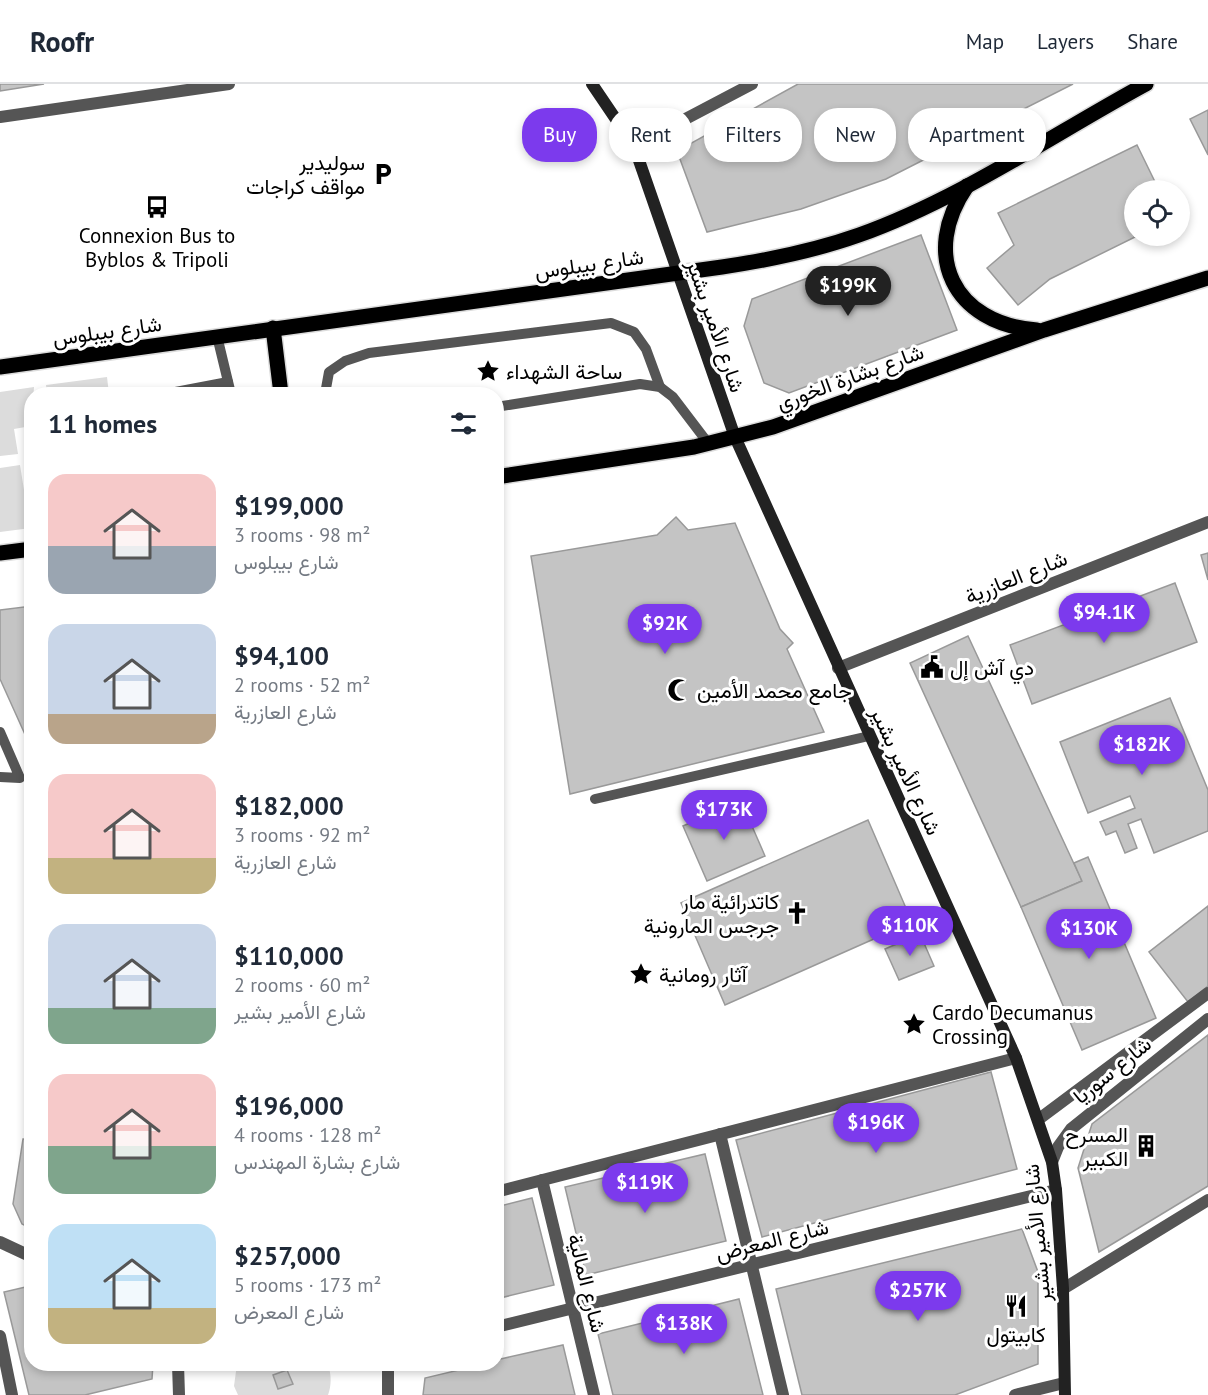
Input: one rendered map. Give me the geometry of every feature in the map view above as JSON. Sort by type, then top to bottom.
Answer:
[{"type":"main road","name":"شارع بيبلوس","points":[[0,367],[768,260],[830,245],[895,221],[969,183],[1145,84]]},
{"type":"main road","points":[[969,183],[955,204],[944,240],[946,258],[958,289],[966,301],[988,318],[1016,328],[1044,330]]},
{"type":"main road","name":"شارع بشارة الخوري","points":[[504,476],[708,443],[773,427],[1044,330],[1207,280]]},
{"type":"main road","points":[[273,328],[280,387]]},
{"type":"main road","points":[[0,554],[24,550]]},
{"type":"street","points":[[0,117],[228,84]]},
{"type":"street","name":"شارع الأمير بشير","points":[[591,84],[609,110]]},
{"type":"street","points":[[692,116],[752,84]]},
{"type":"street","name":"شارع الأمير بشير","points":[[639,162],[735,437],[1016,1058],[1039,1119],[1052,1162],[1056,1190],[1063,1289],[1064,1389]]},
{"type":"street","name":"شارع العازرية","points":[[838,668],[1208,522]]},
{"type":"street","name":"شارع سوريا","points":[[1039,1119],[1208,993]]},
{"type":"street","name":"شارع سوريا","points":[[1052,1162],[1058,1147],[1071,1129],[1208,1019]]},
{"type":"street","points":[[504,1190],[1016,1058]]},
{"type":"street","points":[[720,1134],[783,1395]]},
{"type":"street","name":"شارع المالية","points":[[542,1180],[594,1395]]},
{"type":"street","name":"شارع المعرض","points":[[504,1325],[1056,1190]]},
{"type":"street","points":[[1063,1289],[1208,1200]]},
{"type":"street","points":[[0,1242],[24,1253]]},
{"type":"street","points":[[0,1336],[12,1395]]},
{"type":"street","points":[[178,1371],[178,1395]]},
{"type":"street","points":[[388,1371],[388,1395]]},
{"type":"street","points":[[1015,1395],[1064,1389]]},
{"type":"lane","points":[[326,387],[329,372],[345,361],[369,353],[610,323],[634,332],[646,349],[660,387]]},
{"type":"lane","points":[[217,336],[229,387]]},
{"type":"lane","points":[[202,387],[228,382]]},
{"type":"lane","points":[[504,405],[640,384],[660,387],[673,397],[708,443]]},
{"type":"lane","points":[[0,732],[20,778],[0,777]]},
{"type":"lane","points":[[595,799],[869,736]]},
{"type":"shaded area","points":[[107,377],[108,387],[46,387],[46,385]]},
{"type":"shaded area","points":[[24,388],[24,427],[14,429],[18,454],[0,456],[0,392]]},
{"type":"shaded area","points":[[20,465],[24,490],[24,529],[0,532],[0,468]]},
{"type":"shaded area","points":[[236,1371],[330,1371],[331,1379],[328,1395],[238,1395],[234,1386]]},
{"type":"building","points":[[0,84],[44,84],[0,91]]},
{"type":"building","points":[[798,84],[1073,84],[1026,108],[908,108],[908,162],[919,162],[886,179],[801,209],[707,232],[681,162],[692,162],[692,143],[704,136],[704,162],[802,162],[802,108],[755,108]]},
{"type":"building","points":[[1208,110],[1208,155],[1190,119]]},
{"type":"building","points":[[1137,145],[1154,180],[1124,180],[1124,242],[1050,279],[1018,305],[987,268],[1014,245],[998,213]]},
{"type":"building","points":[[921,235],[957,330],[789,393],[764,383],[744,326],[752,299]]},
{"type":"building","name":"جامع محمد الأمين","points":[[676,517],[688,530],[735,523],[780,629],[793,643],[787,649],[824,732],[570,794],[531,556],[657,535]]},
{"type":"building","points":[[1208,553],[1208,580],[1201,555]]},
{"type":"building","points":[[1175,583],[1197,642],[1032,704],[1010,645]]},
{"type":"building","points":[[24,607],[24,732],[0,679],[0,610]]},
{"type":"building","points":[[968,636],[1082,881],[1021,907],[910,663]]},
{"type":"building","points":[[1170,698],[1208,790],[1208,831],[1154,853],[1141,819],[1128,824],[1137,848],[1125,853],[1116,831],[1106,835],[1100,822],[1135,808],[1130,796],[1088,813],[1060,742]]},
{"type":"building","points":[[741,801],[765,856],[707,881],[683,826]]},
{"type":"building","name":"كاتدرائية مار جرجس المارونية","points":[[868,820],[912,922],[725,1005],[681,903]]},
{"type":"building","points":[[1088,857],[1156,1018],[1082,1050],[1021,907],[1082,881],[1074,863]]},
{"type":"building","points":[[1208,906],[1208,986],[1188,1002],[1149,952]]},
{"type":"building","points":[[920,934],[934,966],[899,980],[885,949]]},
{"type":"building","name":"المسرح الكبير","points":[[1208,1035],[1208,1186],[1099,1252],[1078,1168],[1092,1124]]},
{"type":"building","points":[[991,1072],[1017,1169],[762,1237],[736,1140]]},
{"type":"building","points":[[23,1139],[24,1139],[24,1225],[13,1204]]},
{"type":"building","points":[[705,1154],[726,1241],[586,1275],[565,1187]]},
{"type":"building","points":[[532,1198],[554,1285],[504,1297],[504,1205]]},
{"type":"building","points":[[1022,1229],[1038,1272],[1038,1364],[955,1395],[802,1395],[776,1289]]},
{"type":"building","points":[[24,1287],[24,1371],[153,1371],[152,1379],[85,1395],[29,1395],[4,1292]]},
{"type":"building","points":[[739,1299],[763,1395],[613,1395],[598,1334]]},
{"type":"building","points":[[563,1345],[575,1395],[423,1395],[425,1378],[454,1371],[504,1371],[504,1358]]},
{"type":"building","points":[[287,1371],[293,1384],[278,1389],[273,1375]]},
{"type":"place","name":"سوليدير مواقف كراجات","points":[[383,174]]},
{"type":"place","name":"Connexion Bus to Byblos & Tripoli","points":[[157,207]]},
{"type":"place","name":"ساحة الشهداء","points":[[488,371]]},
{"type":"place","name":"دي آش إل","points":[[932,667]]},
{"type":"place","name":"جامع محمد الأمين","points":[[679,690]]},
{"type":"place","name":"كاتدرائية مار جرجس المارونية","points":[[797,913]]},
{"type":"place","name":"آثار رومانية","points":[[641,974]]},
{"type":"place","name":"Cardo Decumanus Crossing","points":[[914,1024]]},
{"type":"place","name":"المسرح الكبير","points":[[1146,1146]]},
{"type":"place","name":"كابيتول","points":[[1016,1306]]}]
